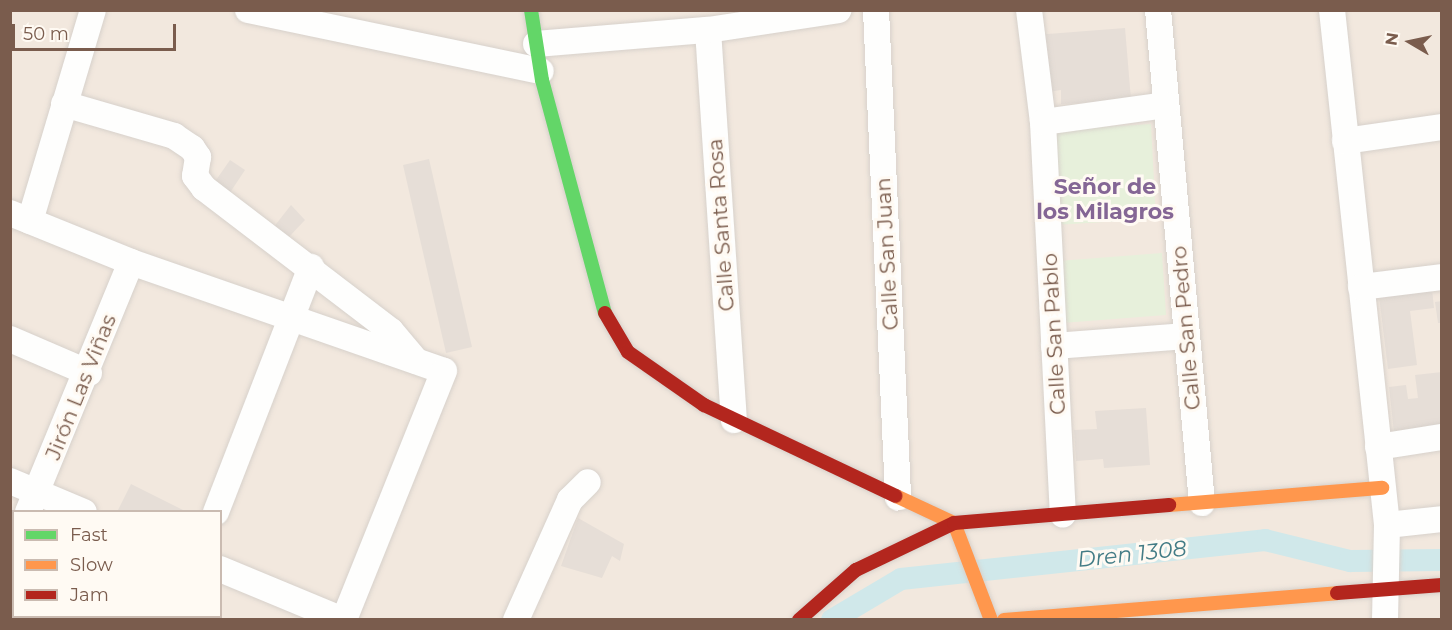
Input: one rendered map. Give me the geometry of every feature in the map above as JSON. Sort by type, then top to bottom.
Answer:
[{"type":"street","points":[[93,10],[64,104],[20,217],[131,262],[444,371],[343,620],[222,570]]},
{"type":"street","points":[[248,10],[541,71]]},
{"type":"street","points":[[531,10],[541,71],[604,310],[628,352],[652,373],[734,420],[954,523],[992,620]]},
{"type":"street","points":[[536,44],[708,30],[838,10]]},
{"type":"street","name":"Calle San Juan","points":[[876,10],[898,498]]},
{"type":"street","name":"Calle San Pablo","points":[[1029,10],[1043,122],[1063,514]]},
{"type":"street","name":"Calle San Pedro","points":[[1158,10],[1202,503]]},
{"type":"street","points":[[1332,10],[1387,525],[1382,590],[1385,620]]},
{"type":"street","name":"Calle Santa Rosa","points":[[708,30],[734,420]]},
{"type":"street","points":[[64,104],[183,142],[198,157],[195,176],[204,188],[311,267],[391,331],[416,362]]},
{"type":"street","points":[[1043,122],[1165,105]]},
{"type":"street","points":[[1345,141],[1442,127]]},
{"type":"street","name":"Jirón Las Viñas","points":[[33,502],[89,373],[131,262]]},
{"type":"street","points":[[217,510],[311,267]]},
{"type":"street","points":[[1361,288],[1442,277]]},
{"type":"street","points":[[1054,346],[1187,336]]},
{"type":"street","points":[[10,339],[89,373]]},
{"type":"street","points":[[1378,447],[1442,437]]},
{"type":"street","points":[[10,481],[33,502],[74,510]]},
{"type":"street","points":[[516,620],[570,500],[588,482]]},
{"type":"street","points":[[799,620],[856,570],[910,540],[954,523],[1382,488]]},
{"type":"street","points":[[1387,525],[1442,519]]},
{"type":"street","points":[[1004,620],[1442,585]]},
{"type":"shaded area","points":[[10,11],[1441,11],[1441,619],[11,619]]},
{"type":"green space","points":[[1151,124],[1156,219],[1054,225],[1049,130]]},
{"type":"green space","points":[[1162,253],[1166,315],[1062,323],[1058,261]]},
{"type":"building","points":[[1125,28],[1131,100],[1061,104],[1061,90],[1041,93],[1035,35]]},
{"type":"building","points":[[429,159],[472,347],[446,353],[403,165]]},
{"type":"building","points":[[230,160],[245,170],[229,194],[214,183]]},
{"type":"building","points":[[291,205],[305,220],[286,240],[273,228]]},
{"type":"building","points":[[1432,289],[1434,308],[1410,311],[1417,365],[1388,369],[1379,296]]},
{"type":"building","points":[[1442,301],[1442,323],[1438,323],[1435,302]]},
{"type":"building","points":[[1442,372],[1442,427],[1394,433],[1389,387],[1406,385],[1408,399],[1418,398],[1415,375]]},
{"type":"building","points":[[1146,408],[1150,465],[1104,468],[1103,459],[1076,461],[1074,430],[1097,429],[1095,411]]},
{"type":"building","points":[[131,484],[183,510],[118,510]]},
{"type":"building","points":[[578,518],[624,544],[620,561],[612,556],[602,578],[561,566]]},
{"type":"building","points":[[44,618],[74,618],[73,620]]},
{"type":"building","points":[[80,618],[114,618],[79,620]]},
{"type":"waterway","name":"Dren 1308","points":[[832,620],[901,579],[1265,540],[1350,561],[1442,560]]},
{"type":"traffic: fast","points":[[531,10],[542,80],[605,313]]},
{"type":"traffic: slow","points":[[1169,505],[1382,488]]},
{"type":"traffic: slow","points":[[896,496],[954,523],[991,620]]},
{"type":"traffic: slow","points":[[1004,620],[1337,593]]},
{"type":"traffic: jam","points":[[605,313],[628,352],[704,405],[896,496]]},
{"type":"traffic: jam","points":[[799,620],[856,570],[954,523],[1169,505]]},
{"type":"traffic: jam","points":[[1337,593],[1442,585]]},
{"type":"district","name":"Señor de los Milagros","points":[[1105,198]]}]
